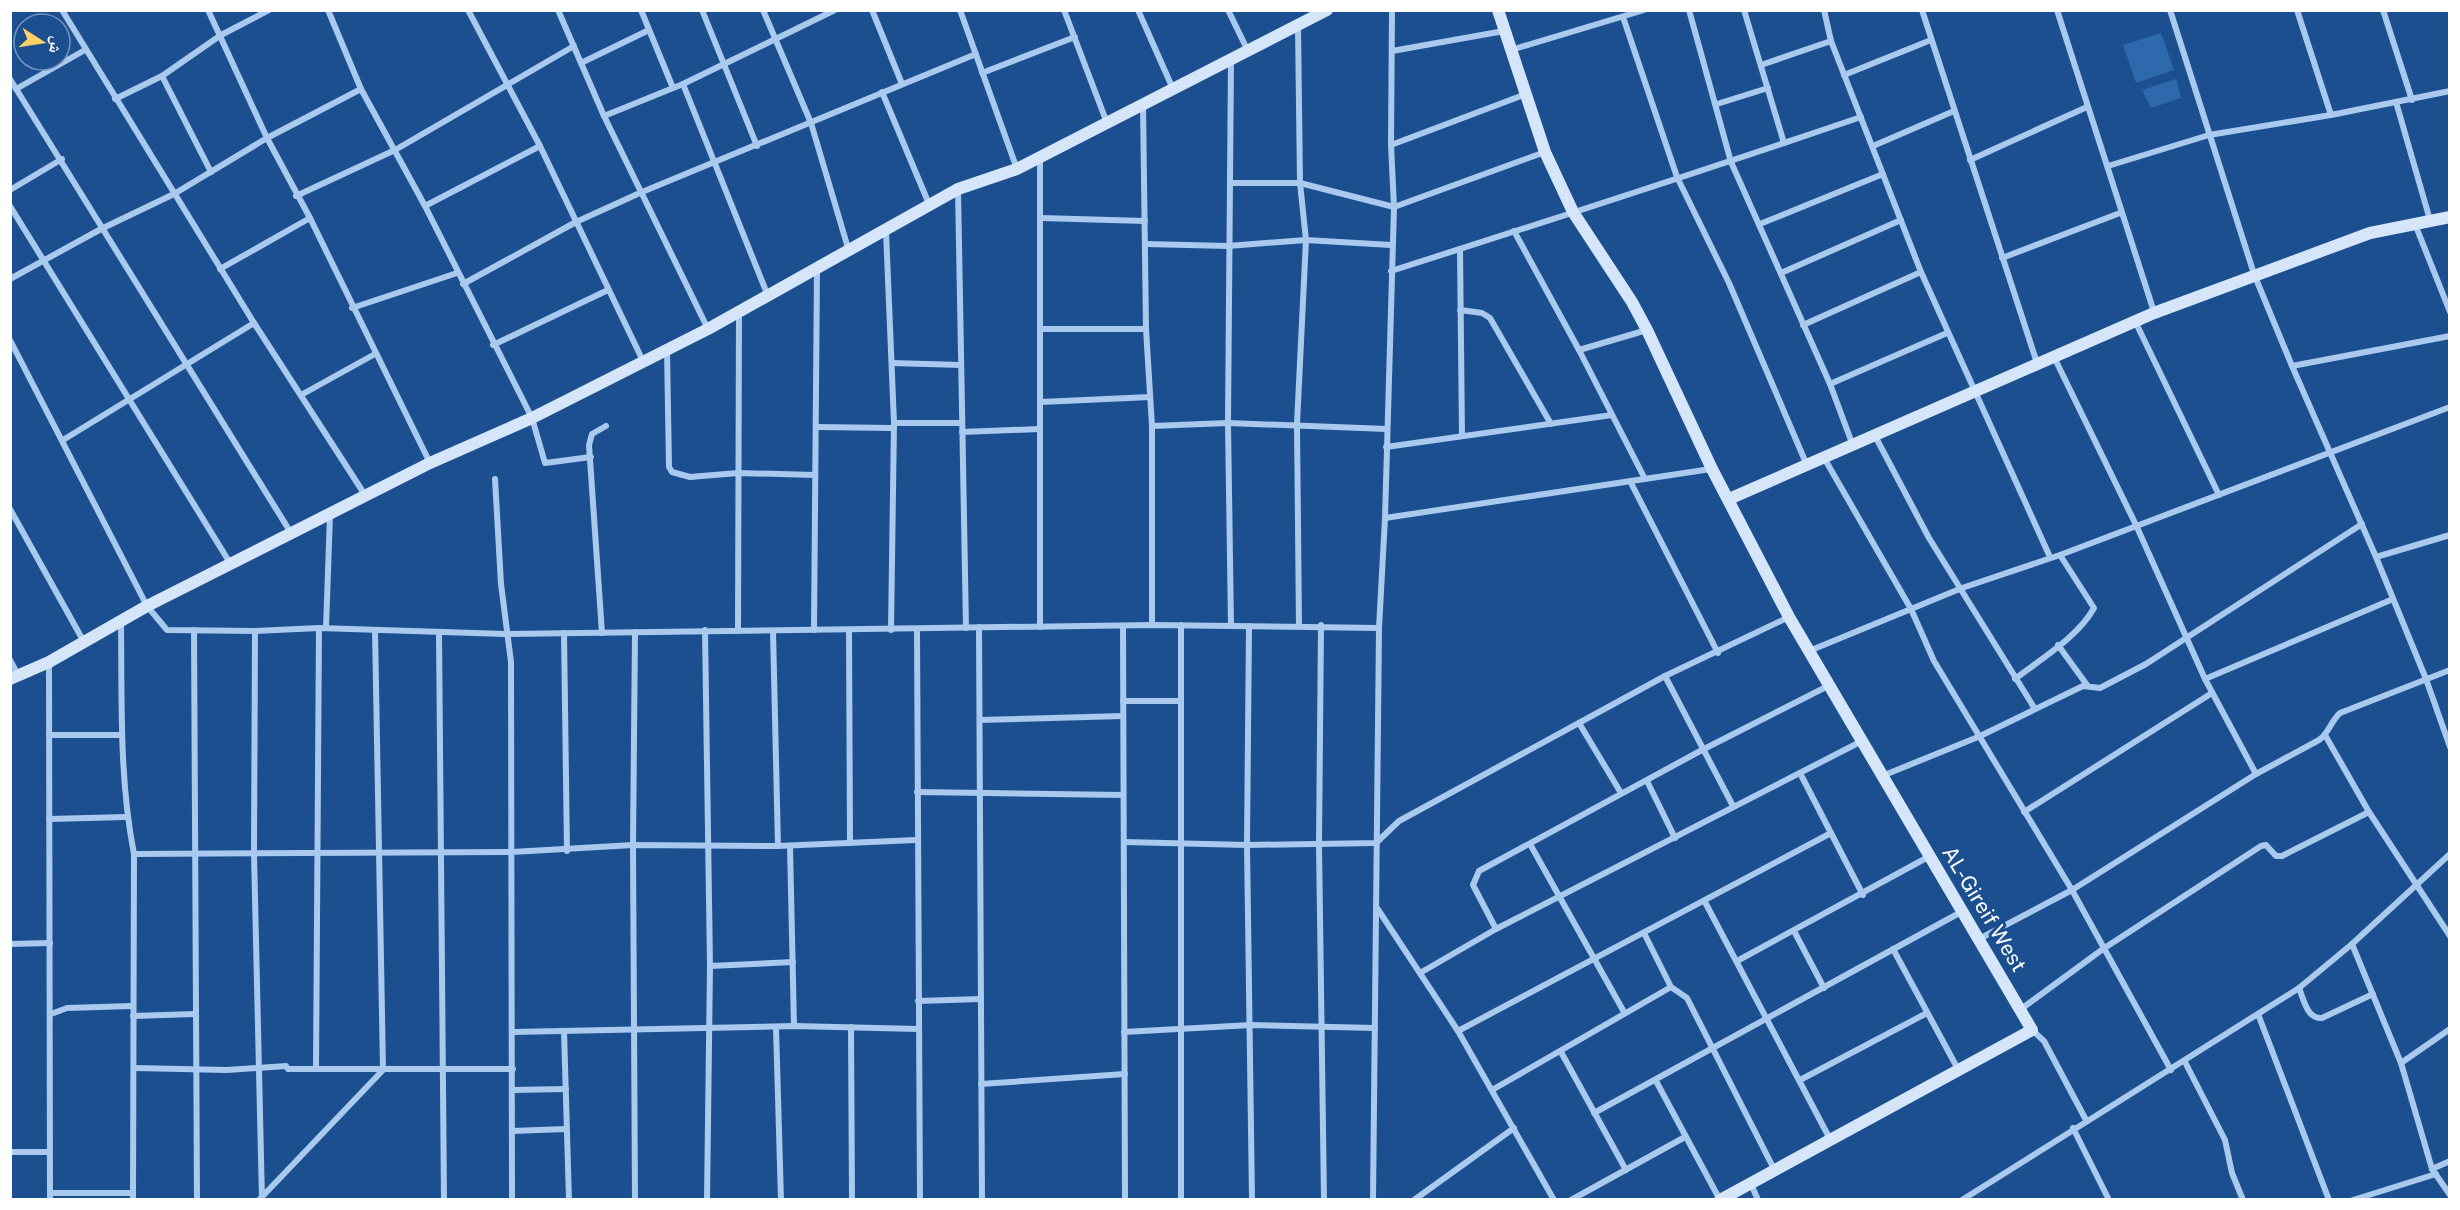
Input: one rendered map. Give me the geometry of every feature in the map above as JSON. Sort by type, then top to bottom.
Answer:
[{"type":"street","points":[[62,10],[220,269],[366,496]]},
{"type":"street","points":[[208,10],[267,138],[310,218],[352,309],[430,464]]},
{"type":"street","points":[[116,99],[162,76],[221,35],[269,10]]},
{"type":"street","points":[[328,10],[361,89],[425,206],[532,418],[545,463],[591,457]]},
{"type":"street","points":[[468,10],[540,147],[643,362]]},
{"type":"street","points":[[558,10],[604,116],[708,328]]},
{"type":"street","points":[[641,10],[673,88]]},
{"type":"street","points":[[702,10],[757,146]]},
{"type":"street","points":[[763,10],[811,123],[848,248]]},
{"type":"street","points":[[604,116],[683,84],[835,10]]},
{"type":"street","points":[[872,10],[902,84]]},
{"type":"street","points":[[960,10],[1017,169]]},
{"type":"street","points":[[1064,10],[1108,123]]},
{"type":"street","points":[[1138,10],[1173,89]]},
{"type":"street","points":[[1228,10],[1247,50]]},
{"type":"street","points":[[1374,1200],[1379,627],[1386,518],[1391,245],[1394,207],[1391,144],[1392,10]]},
{"type":"street","name":"AL-Gireif West","points":[[1498,10],[1545,152],[1573,212],[1632,302],[1647,330],[1712,469],[1789,617],[2032,1030]]},
{"type":"street","points":[[1511,50],[1644,10]]},
{"type":"street","points":[[1689,10],[1717,104],[1731,162],[1830,384],[1852,443]]},
{"type":"street","points":[[1744,10],[1784,143]]},
{"type":"street","points":[[1824,10],[1831,41],[1921,272],[2050,557]]},
{"type":"street","points":[[1923,10],[2037,363]]},
{"type":"street","points":[[2057,10],[2086,107],[2108,166],[2120,213],[2154,313]]},
{"type":"street","points":[[2170,10],[2254,274],[2376,557],[2426,679],[2450,747]]},
{"type":"street","points":[[2297,10],[2331,115]]},
{"type":"street","points":[[2383,10],[2412,100]]},
{"type":"street","points":[[10,660],[14,677],[49,662],[147,606],[430,464],[532,418],[667,350],[817,269],[848,248],[886,231],[958,189],[1017,169],[1326,11]]},
{"type":"street","points":[[1623,17],[1677,177],[1729,283],[1806,463]]},
{"type":"street","points":[[1298,25],[1300,183],[1306,240],[1297,424],[1299,625]]},
{"type":"street","points":[[581,63],[649,30]]},
{"type":"street","points":[[1392,51],[1505,31]]},
{"type":"street","points":[[982,73],[1075,37]]},
{"type":"street","points":[[1845,75],[1931,40]]},
{"type":"street","points":[[1761,65],[1831,41]]},
{"type":"street","points":[[296,195],[395,150],[574,46]]},
{"type":"street","points":[[16,89],[85,50]]},
{"type":"street","points":[[463,284],[576,222],[642,192],[976,54]]},
{"type":"street","points":[[1231,59],[1228,246],[1231,626]]},
{"type":"street","points":[[162,76],[211,172]]},
{"type":"street","points":[[10,79],[62,159],[101,229],[292,534]]},
{"type":"street","points":[[683,84],[768,296]]},
{"type":"street","points":[[1717,104],[1768,88]]},
{"type":"street","points":[[10,279],[101,229],[174,194],[267,138],[361,89]]},
{"type":"street","points":[[2108,166],[2209,135],[2331,115],[2450,91]]},
{"type":"street","points":[[882,92],[929,204]]},
{"type":"street","points":[[1391,144],[1526,94]]},
{"type":"street","points":[[2396,102],[2430,220]]},
{"type":"street","points":[[1143,104],[1146,329],[1152,426],[1152,625]]},
{"type":"street","points":[[1970,160],[2086,107]]},
{"type":"street","points":[[1873,146],[1954,111]]},
{"type":"street","points":[[1391,271],[1677,177],[1731,162],[1862,117]]},
{"type":"street","points":[[425,206],[540,147]]},
{"type":"street","points":[[1230,183],[1300,183],[1394,207],[1545,152]]},
{"type":"street","points":[[1040,157],[1040,627]]},
{"type":"street","points":[[10,190],[62,159]]},
{"type":"street","points":[[1760,224],[1883,174]]},
{"type":"street","points":[[958,189],[966,628]]},
{"type":"street","points":[[10,206],[231,564]]},
{"type":"street","points":[[2002,258],[2120,213]]},
{"type":"street","points":[[1729,499],[1806,463],[2154,313],[2254,274],[2370,233],[2450,217]]},
{"type":"street","points":[[220,269],[310,218]]},
{"type":"street","points":[[1041,218],[1145,221]]},
{"type":"street","points":[[1781,273],[1901,220]]},
{"type":"street","points":[[2415,224],[2450,312]]},
{"type":"street","points":[[886,231],[893,425],[891,630]]},
{"type":"street","points":[[1514,231],[1579,350],[1645,479]]},
{"type":"street","points":[[1145,244],[1228,246],[1306,240],[1391,245]]},
{"type":"street","points":[[1460,249],[1462,436]]},
{"type":"street","points":[[814,630],[817,269]]},
{"type":"street","points":[[1803,325],[1921,272]]},
{"type":"street","points":[[352,309],[457,273]]},
{"type":"street","points":[[494,345],[608,290]]},
{"type":"street","points":[[1460,310],[1482,313],[1490,318],[1551,424]]},
{"type":"street","points":[[738,631],[739,312]]},
{"type":"street","points":[[2135,321],[2219,495]]},
{"type":"street","points":[[63,440],[254,323]]},
{"type":"street","points":[[1040,329],[1146,329]]},
{"type":"street","points":[[1579,350],[1647,330]]},
{"type":"street","points":[[1830,384],[1947,333]]},
{"type":"street","points":[[2292,366],[2450,336]]},
{"type":"street","points":[[10,340],[147,606],[167,630],[255,631],[323,628],[505,634],[1152,625],[1379,627]]},
{"type":"street","points":[[667,350],[669,467],[672,472],[690,477],[738,473],[815,475]]},
{"type":"street","points":[[301,395],[375,354]]},
{"type":"street","points":[[2053,356],[2136,525],[2205,680],[2256,774]]},
{"type":"street","points":[[892,363],[961,365]]},
{"type":"street","points":[[1041,402],[1150,397]]},
{"type":"street","points":[[1809,651],[1962,588],[2060,555],[2450,407]]},
{"type":"street","points":[[1386,447],[1612,415]]},
{"type":"street","points":[[817,427],[962,423]]},
{"type":"street","points":[[1152,426],[1228,423],[1387,429]]},
{"type":"street","points":[[602,633],[591,457],[592,434],[606,426]]},
{"type":"street","points":[[962,432],[1039,429]]},
{"type":"street","points":[[1874,434],[1929,538],[2035,709]]},
{"type":"street","points":[[1822,456],[1911,609],[1934,661],[2072,890],[2171,1070]]},
{"type":"street","points":[[1386,518],[1712,469]]},
{"type":"street","points":[[495,479],[505,634],[511,662],[512,1200]]},
{"type":"street","points":[[1630,481],[1718,653]]},
{"type":"street","points":[[10,508],[84,642]]},
{"type":"street","points":[[316,1069],[323,628],[330,514]]},
{"type":"street","points":[[1882,776],[1978,737],[2087,685],[2100,688],[2109,685],[2186,639],[2362,524]]},
{"type":"street","points":[[2376,557],[2450,535]]},
{"type":"street","points":[[2015,679],[2058,645],[2089,617],[2094,608],[2060,555]]},
{"type":"street","points":[[2205,680],[2393,599]]},
{"type":"street","points":[[1124,842],[1246,845],[1376,843],[1399,822],[1665,676],[1718,653],[1789,617]]},
{"type":"street","points":[[49,662],[50,1196],[133,1196],[134,854],[126,817],[122,735],[121,621]]},
{"type":"street","points":[[1181,625],[1179,1029],[1181,1200]]},
{"type":"street","points":[[1321,625],[1319,845],[1324,1200]]},
{"type":"street","points":[[1123,626],[1125,1200]]},
{"type":"street","points":[[1250,626],[1246,845],[1251,1025],[1252,1200]]},
{"type":"street","points":[[979,627],[982,1200]]},
{"type":"street","points":[[194,630],[197,1200]]},
{"type":"street","points":[[261,1199],[383,1070],[375,630]]},
{"type":"street","points":[[705,630],[710,966],[707,1200]]},
{"type":"street","points":[[849,630],[850,843]]},
{"type":"street","points":[[917,630],[916,840],[920,1200]]},
{"type":"street","points":[[255,631],[254,854],[261,1068],[261,1199]]},
{"type":"street","points":[[773,631],[778,846]]},
{"type":"street","points":[[439,632],[445,1070],[444,1200]]},
{"type":"street","points":[[635,632],[633,845],[635,1200]]},
{"type":"street","points":[[564,633],[567,850]]},
{"type":"street","points":[[2058,645],[2087,685]]},
{"type":"street","points":[[1979,939],[2072,890],[2256,774],[2325,735],[2333,719],[2340,713],[2450,670]]},
{"type":"street","points":[[1665,676],[1732,806]]},
{"type":"street","points":[[1496,929],[1473,885],[1479,871],[1702,750],[1830,685]]},
{"type":"street","points":[[2024,812],[2212,693]]},
{"type":"street","points":[[1123,701],[1180,701]]},
{"type":"street","points":[[980,720],[1123,716]]},
{"type":"street","points":[[1580,723],[1622,793]]},
{"type":"street","points":[[49,735],[122,735]]},
{"type":"street","points":[[2325,735],[2369,812],[2450,936]]},
{"type":"street","points":[[1420,973],[1496,929],[1862,740]]},
{"type":"street","points":[[1800,773],[1863,894]]},
{"type":"street","points":[[1647,781],[1675,838]]},
{"type":"street","points":[[916,792],[980,791],[1123,795]]},
{"type":"street","points":[[2021,1009],[2103,949],[2261,846],[2266,845],[2276,856],[2282,856],[2369,812]]},
{"type":"street","points":[[49,819],[126,817]]},
{"type":"street","points":[[1458,1031],[1832,833]]},
{"type":"street","points":[[134,854],[512,852],[633,845],[790,846],[916,840]]},
{"type":"street","points":[[1530,844],[1624,1012]]},
{"type":"street","points":[[790,846],[794,1026]]},
{"type":"street","points":[[1962,1200],[1970,1197],[2073,1128],[2185,1062],[2299,988],[2352,944],[2450,854]]},
{"type":"street","points":[[1737,961],[1931,856]]},
{"type":"street","points":[[1705,902],[1832,1141]]},
{"type":"street","points":[[1377,908],[1458,1031],[1554,1200]]},
{"type":"street","points":[[1594,1113],[1963,911]]},
{"type":"street","points":[[1794,931],[1824,988]]},
{"type":"street","points":[[1644,933],[1671,987],[1687,998],[1775,1171]]},
{"type":"street","points":[[10,944],[50,943]]},
{"type":"street","points":[[2352,944],[2401,1063],[2434,1171],[2450,1195]]},
{"type":"street","points":[[1893,949],[1959,1071]]},
{"type":"street","points":[[710,966],[793,962]]},
{"type":"street","points":[[1492,1090],[1562,1052],[1624,1012],[1671,987]]},
{"type":"street","points":[[2299,988],[2310,1016],[2315,1019],[2322,1018],[2373,994]]},
{"type":"street","points":[[918,1001],[981,999]]},
{"type":"street","points":[[51,1014],[67,1008],[132,1006]]},
{"type":"street","points":[[1800,1080],[1928,1013]]},
{"type":"street","points":[[133,1016],[195,1014]]},
{"type":"street","points":[[2258,1014],[2329,1200]]},
{"type":"street","points":[[1124,1032],[1251,1025],[1375,1028]]},
{"type":"street","points":[[513,1032],[794,1026],[918,1029]]},
{"type":"street","points":[[851,1027],[852,1200]]},
{"type":"street","points":[[776,1028],[781,1200]]},
{"type":"street","points":[[2401,1063],[2450,1029]]},
{"type":"street","points":[[1656,1081],[1720,1200],[2032,1030],[2047,1046],[2086,1120]]},
{"type":"street","points":[[564,1031],[569,1200]]},
{"type":"street","points":[[1562,1052],[1626,1170]]},
{"type":"street","points":[[2185,1062],[2225,1140],[2232,1173],[2243,1200]]},
{"type":"street","points":[[134,1068],[195,1069],[286,1066],[288,1069],[513,1069]]},
{"type":"street","points":[[981,1084],[1125,1074]]},
{"type":"street","points":[[513,1090],[566,1089]]},
{"type":"street","points":[[1414,1200],[1514,1128]]},
{"type":"street","points":[[2073,1128],[2106,1199],[2116,1199]]},
{"type":"street","points":[[512,1131],[566,1129]]},
{"type":"street","points":[[1571,1200],[1685,1137]]},
{"type":"street","points":[[10,1152],[49,1152]]},
{"type":"street","points":[[2353,1200],[2434,1171],[2450,1161]]},
{"type":"street","points":[[1751,1184],[1758,1200]]},
{"type":"shaded area","points":[[2161,33],[2174,70],[2136,83],[2123,45]]},
{"type":"shaded area","points":[[2176,79],[2181,98],[2151,108],[2142,90]]}]
